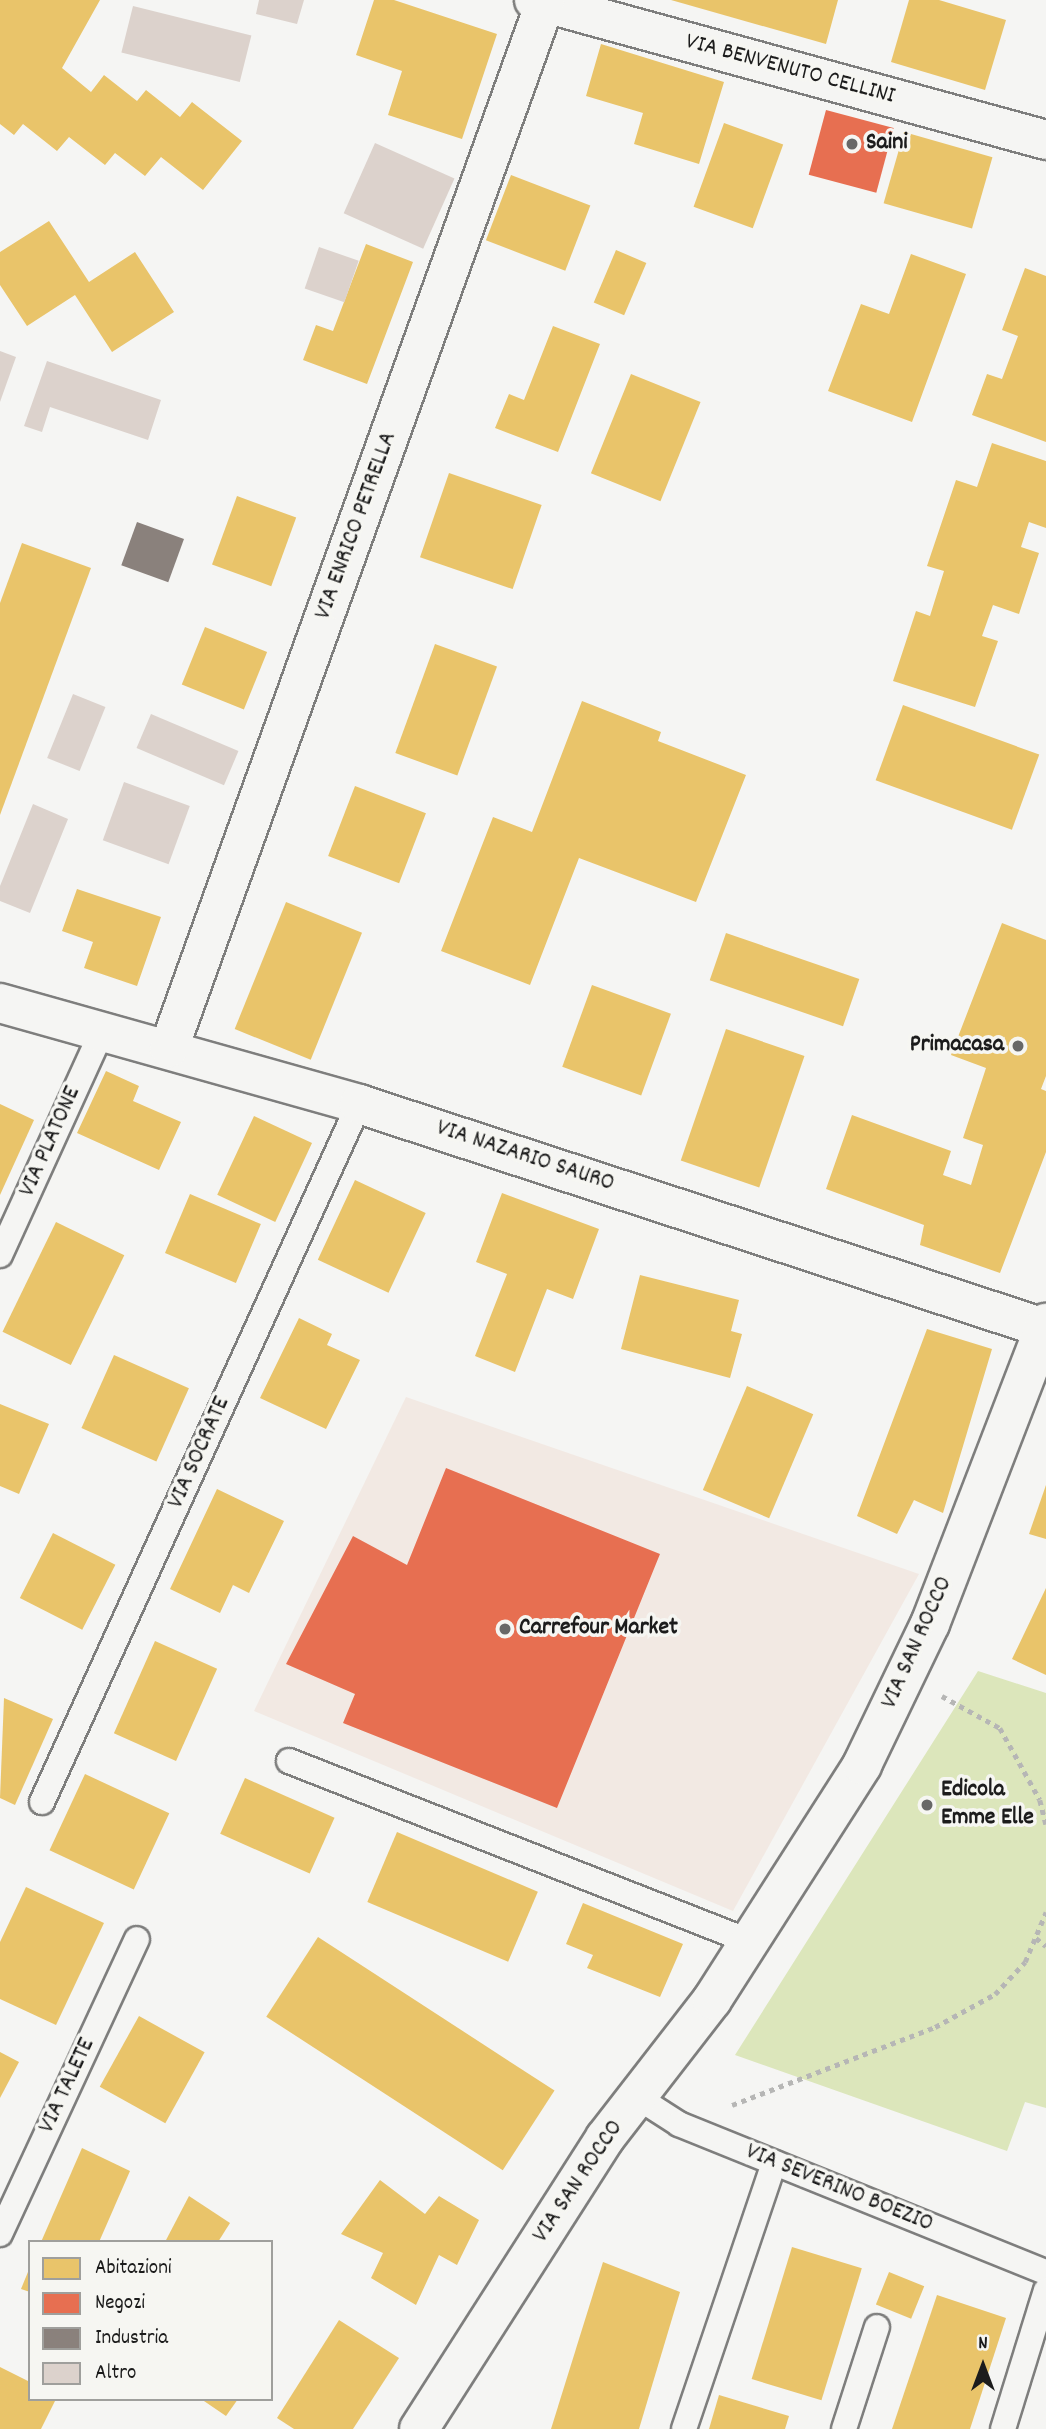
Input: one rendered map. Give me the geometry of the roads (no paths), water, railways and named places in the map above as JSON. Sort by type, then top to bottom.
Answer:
[{"type":"street","name":"VIA BENVENUTO CELLINI","points":[[539,2],[1046,140]]},
{"type":"street","name":"VIA ENRICO PETRELLA","points":[[169,1048],[539,2]]},
{"type":"street","name":"VIA NAZARIO SAURO","points":[[0,1003],[169,1048],[359,1104],[1045,1325]]},
{"type":"street","name":"VIA SAN ROCCO","points":[[419,2429],[605,2138],[750,1942],[862,1765],[906,1676],[1045,1325]]},
{"type":"lane","name":"VIA PLATONE","points":[[0,1255],[103,1030]]},
{"type":"lane","name":"VIA SOCRATE","points":[[42,1801],[359,1104]]},
{"type":"lane","points":[[289,1761],[750,1942]]},
{"type":"lane","name":"VIA TALETE","points":[[0,2234],[137,1939]]},
{"type":"lane","name":"VIA SEVERINO BOEZIO","points":[[637,2097],[679,2124],[1046,2272]]},
{"type":"lane","points":[[684,2429],[775,2163]]},
{"type":"lane","points":[[1003,2429],[1046,2290]]},
{"type":"lane","points":[[844,2429],[877,2327]]},
{"type":"place","name":"Saini","points":[[852,144]]},
{"type":"place","name":"Primacasa","points":[[1018,1046]]},
{"type":"place","name":"Carrefour Market","points":[[505,1629]]},
{"type":"place","name":"Edicola Emme Elle","points":[[927,1805]]}]
